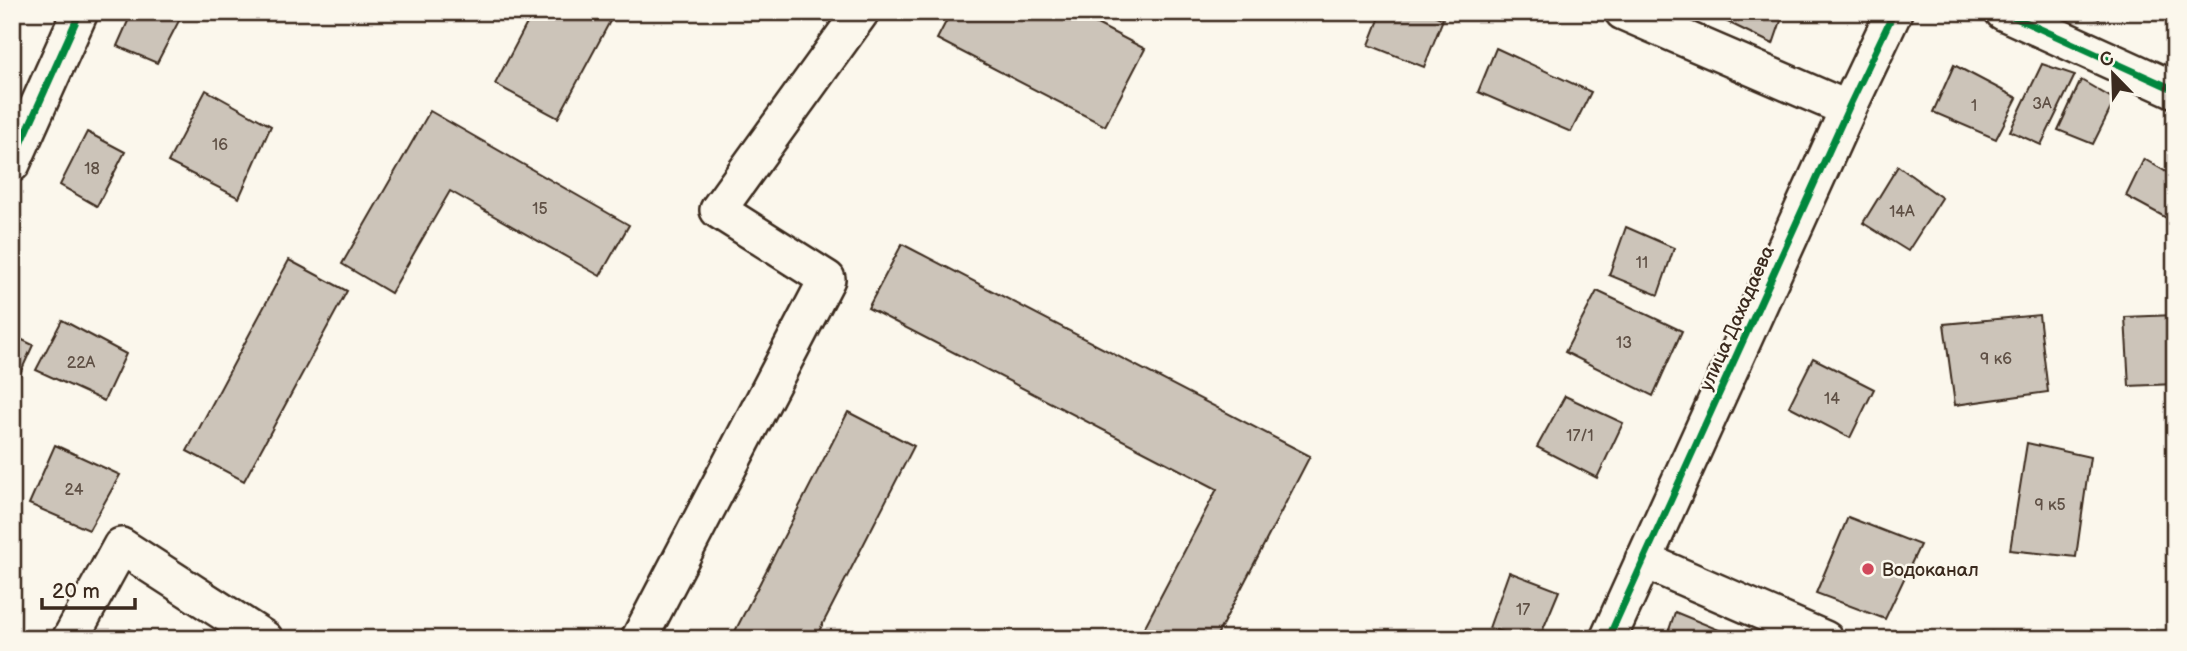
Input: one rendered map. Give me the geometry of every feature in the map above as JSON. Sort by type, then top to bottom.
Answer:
[{"type":"street","points":[[12,164],[80,12]]},
{"type":"street","points":[[639,639],[827,279],[718,210],[861,12]]},
{"type":"street","points":[[1623,12],[1848,109]]},
{"type":"street","name":"улица Дахадаева","points":[[1608,639],[1894,12]]},
{"type":"street","points":[[2003,12],[2175,90]]},
{"type":"street","points":[[70,639],[121,546],[265,639]]},
{"type":"street","points":[[1643,561],[1825,639]]},
{"type":"building","points":[[132,12],[183,13],[157,63],[117,46]]},
{"type":"building","points":[[533,12],[615,12],[558,118],[495,84]]},
{"type":"building","points":[[951,12],[1074,12],[1145,49],[1105,126],[937,39]]},
{"type":"building","points":[[1382,12],[1427,12],[1443,19],[1424,67],[1369,45]]},
{"type":"building","points":[[1707,12],[1784,12],[1773,44]]},
{"type":"building","points":[[2084,12],[2103,12],[2099,19]]},
{"type":"building","points":[[2169,12],[2175,12],[2175,23],[2166,18]]},
{"type":"building","points":[[1496,48],[1591,92],[1571,132],[1478,92]]},
{"type":"building","points":[[2042,64],[2075,75],[2041,145],[2010,131]]},
{"type":"building","points":[[1954,65],[2017,98],[1996,139],[1933,112]]},
{"type":"building","points":[[2081,80],[2115,100],[2093,144],[2058,130]]},
{"type":"building","points":[[206,90],[271,126],[239,198],[168,162]]},
{"type":"building","points":[[430,111],[629,225],[600,276],[450,191],[391,293],[342,264]]},
{"type":"building","points":[[87,132],[125,152],[97,206],[60,185]]},
{"type":"building","points":[[2144,159],[2175,177],[2174,222],[2126,196]]},
{"type":"building","points":[[1898,166],[1942,198],[1908,251],[1863,223]]},
{"type":"building","points":[[1626,227],[1674,248],[1658,295],[1609,275]]},
{"type":"building","points":[[902,244],[1310,456],[1215,639],[1161,639],[1143,630],[1217,489],[868,308]]},
{"type":"building","points":[[289,260],[347,291],[244,481],[187,451]]},
{"type":"building","points":[[1597,291],[1682,331],[1653,396],[1565,352]]},
{"type":"building","points":[[2039,315],[2048,392],[1955,405],[1944,324]]},
{"type":"building","points":[[2175,315],[2175,384],[2129,386],[2125,317]]},
{"type":"building","points":[[62,320],[126,354],[104,401],[36,370]]},
{"type":"building","points":[[12,335],[33,345],[12,391]]},
{"type":"building","points":[[1813,358],[1874,389],[1850,438],[1789,406]]},
{"type":"building","points":[[1565,396],[1623,423],[1597,478],[1537,447]]},
{"type":"building","points":[[848,412],[914,446],[815,639],[731,639]]},
{"type":"building","points":[[2027,443],[2090,457],[2076,557],[2010,550]]},
{"type":"building","points":[[55,445],[120,475],[89,530],[29,504]]},
{"type":"building","name":"Водоканал","points":[[1848,517],[1920,545],[1885,619],[1816,593]]},
{"type":"building","points":[[1509,572],[1559,591],[1539,639],[1529,639],[1489,628]]},
{"type":"building","points":[[1675,612],[1724,632],[1722,639],[1666,639]]},
{"type":"building","points":[[130,629],[148,639],[124,639]]},
{"type":"building","points":[[1992,632],[2008,639],[1989,639]]},
{"type":"cycle path","points":[[12,164],[80,12]]},
{"type":"cycle path","points":[[1608,639],[1894,12]]},
{"type":"cycle path","points":[[2003,12],[2175,90]]},
{"type":"place","name":"Водоканал","points":[[1868,569]]}]
